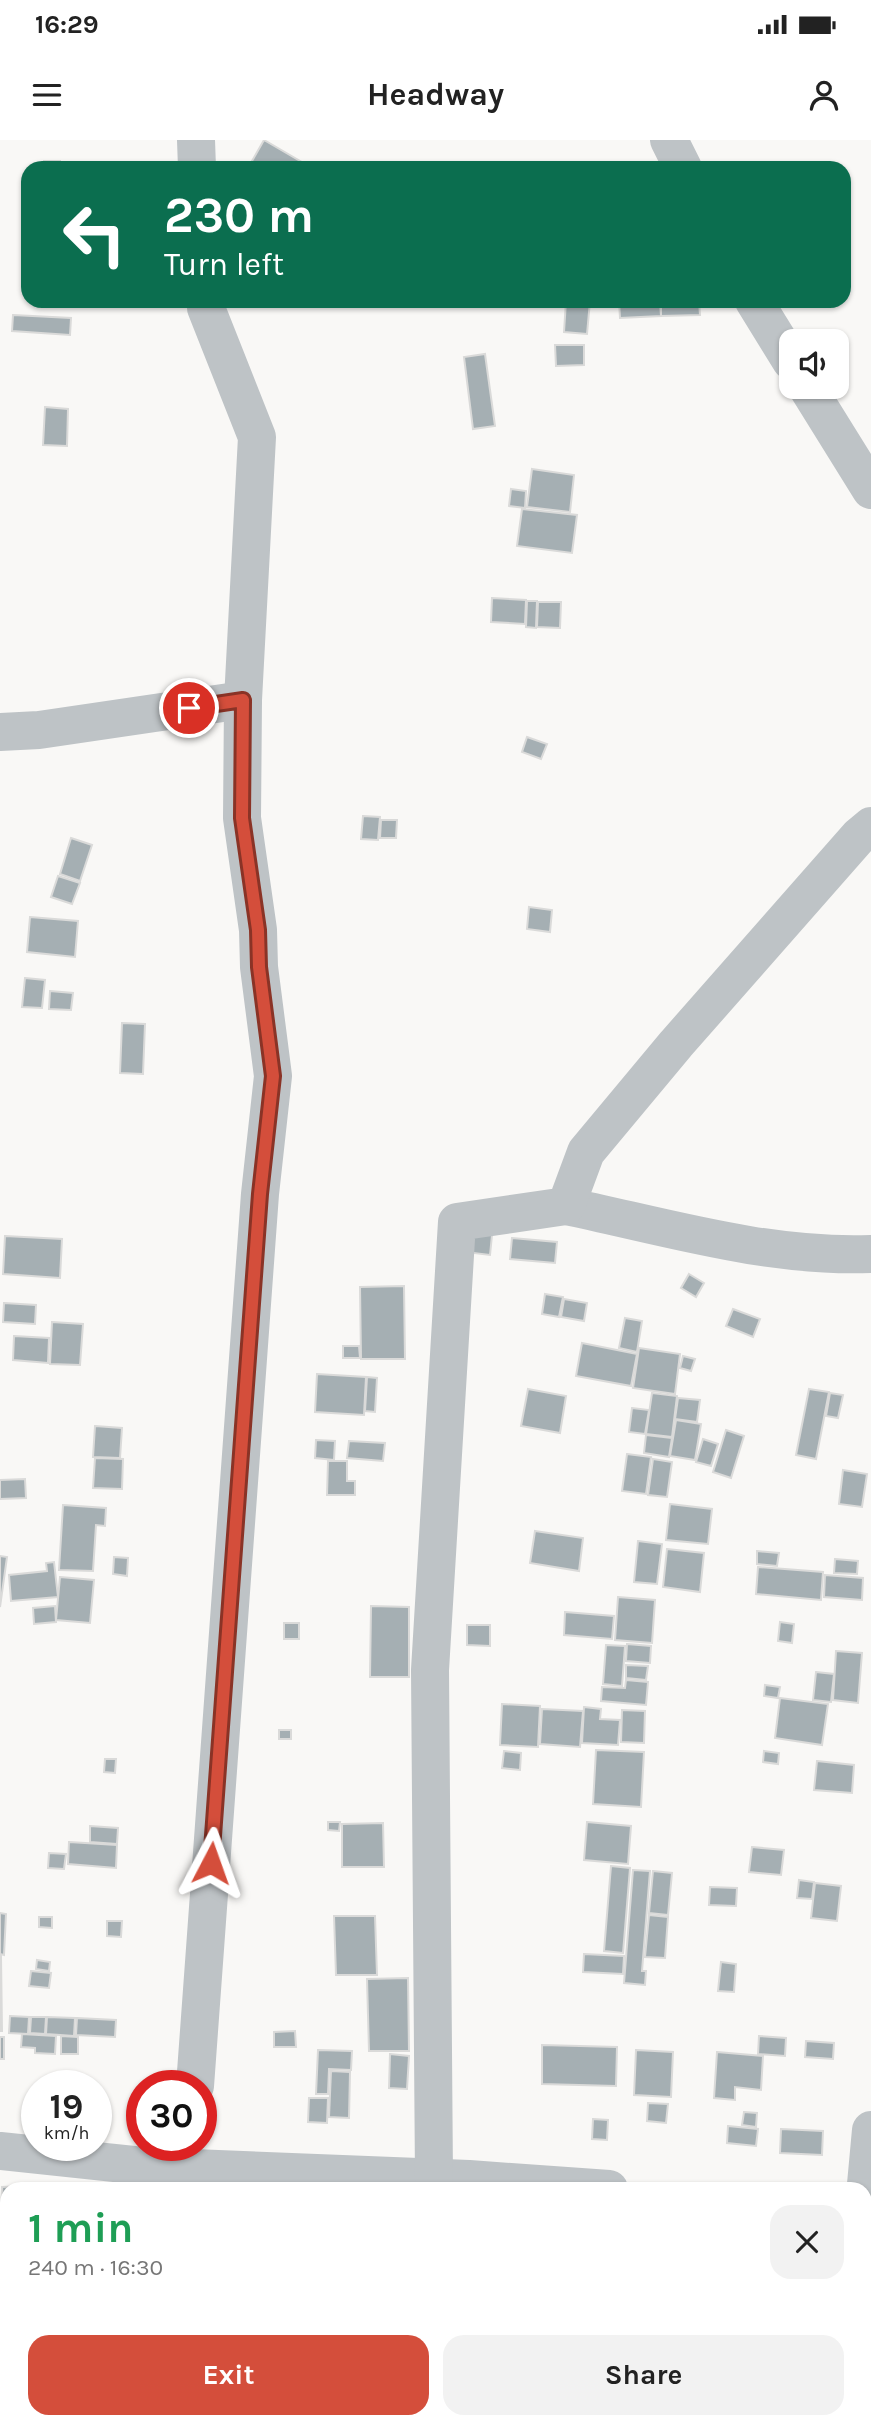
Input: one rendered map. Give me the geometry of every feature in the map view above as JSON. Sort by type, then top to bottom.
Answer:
[{"type":"street","points":[[196,140],[197,161]]},
{"type":"street","points":[[669,140],[680,161]]},
{"type":"street","points":[[196,2070],[260,1194],[273,1076],[259,967],[258,930],[242,818],[243,700],[257,437],[206,308]]},
{"type":"street","points":[[758,308],[779,342]]},
{"type":"street","points":[[814,399],[871,490]]},
{"type":"street","points":[[0,732],[39,730],[243,700]]},
{"type":"street","points":[[566,1206],[586,1152],[676,1044],[859,836],[871,826]]},
{"type":"street","points":[[434,2178],[430,1670],[457,1222],[566,1206],[755,1246],[849,1255],[871,1254]]},
{"type":"street","points":[[866,2182],[871,2130]]},
{"type":"street","points":[[0,2151],[190,2168],[498,2182]]},
{"type":"building","points":[[264,140],[300,161],[252,161]]},
{"type":"building","points":[[566,308],[589,308],[587,334],[564,332]]},
{"type":"building","points":[[619,308],[660,308],[661,316],[620,318]]},
{"type":"building","points":[[661,308],[700,308],[700,315],[661,316]]},
{"type":"building","points":[[13,315],[71,318],[70,335],[12,331]]},
{"type":"building","points":[[555,345],[584,345],[584,365],[556,366]]},
{"type":"building","points":[[485,354],[495,426],[473,429],[464,357]]},
{"type":"building","points":[[45,407],[68,409],[67,446],[43,445]]},
{"type":"building","points":[[532,469],[574,475],[570,512],[527,507]]},
{"type":"building","points":[[511,489],[526,491],[525,508],[509,506]]},
{"type":"building","points":[[522,509],[577,515],[572,553],[517,546]]},
{"type":"building","points":[[492,598],[526,600],[525,624],[491,622]]},
{"type":"building","points":[[527,601],[537,601],[536,628],[526,627]]},
{"type":"building","points":[[538,602],[561,602],[560,628],[537,627]]},
{"type":"building","points":[[527,737],[547,744],[541,759],[522,752]]},
{"type":"building","points":[[363,816],[380,817],[378,840],[361,839]]},
{"type":"building","points":[[381,820],[397,820],[396,838],[380,838]]},
{"type":"building","points":[[71,838],[92,845],[80,881],[60,874]]},
{"type":"building","points":[[58,876],[80,883],[72,904],[51,897]]},
{"type":"building","points":[[529,907],[552,910],[550,932],[527,929]]},
{"type":"building","points":[[30,917],[78,921],[75,957],[27,952]]},
{"type":"building","points":[[25,978],[45,980],[42,1008],[22,1007]]},
{"type":"building","points":[[50,991],[73,993],[71,1010],[49,1009]]},
{"type":"building","points":[[122,1023],[145,1024],[143,1074],[120,1073]]},
{"type":"building","points":[[468,1232],[492,1235],[490,1255],[465,1252]]},
{"type":"building","points":[[5,1236],[62,1239],[60,1278],[3,1274]]},
{"type":"building","points":[[512,1238],[557,1242],[555,1263],[510,1259]]},
{"type":"building","points":[[689,1274],[704,1283],[696,1297],[681,1288]]},
{"type":"building","points":[[404,1286],[405,1359],[361,1359],[360,1287]]},
{"type":"building","points":[[545,1294],[563,1297],[559,1317],[542,1314]]},
{"type":"building","points":[[564,1299],[587,1303],[584,1321],[561,1317]]},
{"type":"building","points":[[4,1303],[36,1305],[35,1324],[3,1322]]},
{"type":"building","points":[[733,1309],[760,1319],[753,1337],[726,1326]]},
{"type":"building","points":[[625,1318],[642,1321],[637,1352],[619,1348]]},
{"type":"building","points":[[52,1322],[83,1324],[80,1365],[50,1364]]},
{"type":"building","points":[[14,1336],[49,1338],[48,1363],[13,1360]]},
{"type":"building","points":[[582,1343],[637,1354],[631,1386],[576,1376]]},
{"type":"building","points":[[343,1346],[359,1346],[360,1358],[343,1358]]},
{"type":"building","points":[[639,1348],[680,1354],[675,1394],[633,1388]]},
{"type":"building","points":[[683,1356],[695,1359],[691,1371],[680,1368]]},
{"type":"building","points":[[317,1374],[366,1377],[364,1415],[315,1412]]},
{"type":"building","points":[[367,1377],[377,1378],[375,1412],[365,1411]]},
{"type":"building","points":[[528,1389],[566,1396],[560,1433],[521,1426]]},
{"type":"building","points":[[809,1389],[829,1392],[816,1459],[796,1455]]},
{"type":"building","points":[[652,1393],[677,1396],[672,1437],[646,1434]]},
{"type":"building","points":[[830,1393],[843,1395],[838,1418],[826,1416]]},
{"type":"building","points":[[678,1398],[700,1400],[697,1422],[675,1419]]},
{"type":"building","points":[[632,1408],[649,1410],[645,1434],[629,1432]]},
{"type":"building","points":[[676,1420],[701,1424],[695,1460],[670,1456]]},
{"type":"building","points":[[95,1426],[122,1428],[120,1458],[93,1457]]},
{"type":"building","points":[[726,1430],[744,1436],[731,1478],[713,1472]]},
{"type":"building","points":[[646,1435],[672,1438],[669,1457],[644,1453]]},
{"type":"building","points":[[703,1439],[718,1444],[711,1466],[696,1462]]},
{"type":"building","points":[[316,1440],[335,1441],[334,1460],[315,1458]]},
{"type":"building","points":[[349,1441],[385,1443],[383,1461],[347,1458]]},
{"type":"building","points":[[627,1454],[651,1457],[646,1494],[622,1491]]},
{"type":"building","points":[[95,1458],[123,1459],[122,1489],[93,1488]]},
{"type":"building","points":[[653,1459],[672,1462],[667,1497],[648,1495]]},
{"type":"building","points":[[328,1461],[347,1461],[347,1481],[355,1481],[355,1495],[327,1495]]},
{"type":"building","points":[[843,1470],[867,1474],[862,1507],[839,1504]]},
{"type":"building","points":[[25,1479],[26,1498],[0,1499],[0,1480]]},
{"type":"building","points":[[670,1504],[712,1509],[708,1544],[666,1540]]},
{"type":"building","points":[[63,1505],[106,1508],[105,1526],[96,1525],[93,1571],[59,1570]]},
{"type":"building","points":[[535,1531],[583,1538],[579,1571],[530,1563]]},
{"type":"building","points":[[638,1541],[662,1544],[657,1584],[634,1582]]},
{"type":"building","points":[[667,1549],[704,1553],[700,1592],[663,1587]]},
{"type":"building","points":[[757,1551],[779,1553],[777,1566],[757,1564]]},
{"type":"building","points":[[0,1556],[7,1557],[0,1607]]},
{"type":"building","points":[[114,1557],[128,1558],[127,1576],[113,1574]]},
{"type":"building","points":[[835,1559],[858,1561],[857,1574],[834,1573]]},
{"type":"building","points":[[54,1562],[58,1597],[11,1601],[9,1575],[47,1571],[46,1563]]},
{"type":"building","points":[[758,1567],[823,1572],[821,1600],[756,1594]]},
{"type":"building","points":[[825,1575],[863,1578],[862,1600],[824,1597]]},
{"type":"building","points":[[60,1577],[94,1580],[90,1623],[56,1620]]},
{"type":"building","points":[[618,1597],[655,1600],[652,1643],[615,1640]]},
{"type":"building","points":[[55,1606],[56,1622],[34,1624],[33,1608]]},
{"type":"building","points":[[371,1606],[409,1607],[409,1677],[370,1677]]},
{"type":"building","points":[[565,1612],[614,1616],[612,1639],[564,1635]]},
{"type":"building","points":[[780,1622],[794,1624],[792,1643],[778,1641]]},
{"type":"building","points":[[284,1623],[299,1623],[299,1639],[284,1639]]},
{"type":"building","points":[[467,1625],[490,1625],[490,1646],[467,1645]]},
{"type":"building","points":[[627,1644],[651,1646],[650,1663],[626,1661]]},
{"type":"building","points":[[606,1645],[625,1646],[622,1686],[603,1684]]},
{"type":"building","points":[[836,1651],[862,1653],[858,1703],[833,1700]]},
{"type":"building","points":[[626,1665],[648,1666],[646,1680],[626,1678]]},
{"type":"building","points":[[816,1672],[834,1674],[831,1702],[813,1700]]},
{"type":"building","points":[[626,1680],[648,1682],[646,1705],[601,1701],[602,1687],[625,1688]]},
{"type":"building","points":[[765,1685],[780,1687],[778,1698],[764,1696]]},
{"type":"building","points":[[780,1698],[828,1704],[822,1745],[775,1738]]},
{"type":"building","points":[[502,1704],[540,1706],[538,1747],[500,1745]]},
{"type":"building","points":[[584,1707],[601,1709],[600,1719],[620,1720],[618,1745],[582,1743]]},
{"type":"building","points":[[542,1709],[583,1711],[580,1747],[540,1744]]},
{"type":"building","points":[[622,1710],[645,1711],[644,1743],[621,1742]]},
{"type":"building","points":[[279,1730],[291,1730],[291,1739],[279,1739]]},
{"type":"building","points":[[596,1750],[644,1752],[641,1807],[593,1804]]},
{"type":"building","points":[[504,1751],[521,1753],[520,1770],[502,1768]]},
{"type":"building","points":[[764,1751],[779,1753],[778,1764],[763,1762]]},
{"type":"building","points":[[105,1759],[116,1759],[115,1773],[104,1772]]},
{"type":"building","points":[[817,1761],[854,1765],[852,1793],[814,1790]]},
{"type":"building","points":[[328,1822],[340,1822],[339,1831],[328,1830]]},
{"type":"building","points":[[587,1822],[631,1826],[628,1864],[584,1860]]},
{"type":"building","points":[[383,1823],[384,1867],[342,1867],[342,1824]]},
{"type":"building","points":[[90,1826],[118,1828],[117,1844],[90,1842]]},
{"type":"building","points":[[69,1842],[117,1845],[116,1868],[68,1864]]},
{"type":"building","points":[[752,1847],[784,1850],[781,1875],[749,1872]]},
{"type":"building","points":[[49,1853],[66,1854],[64,1869],[48,1868]]},
{"type":"building","points":[[611,1866],[630,1868],[623,1953],[604,1951]]},
{"type":"building","points":[[633,1870],[650,1871],[642,1971],[646,1971],[645,1985],[624,1983]]},
{"type":"building","points":[[653,1871],[672,1873],[668,1915],[649,1913]]},
{"type":"building","points":[[799,1880],[814,1882],[812,1899],[797,1898]]},
{"type":"building","points":[[815,1883],[841,1886],[837,1921],[811,1918]]},
{"type":"building","points":[[710,1887],[737,1888],[736,1906],[709,1905]]},
{"type":"building","points":[[0,1913],[6,1914],[4,1955],[0,1954]]},
{"type":"building","points":[[649,1915],[668,1917],[665,1958],[645,1957]]},
{"type":"building","points":[[334,1916],[375,1916],[377,1975],[336,1975]]},
{"type":"building","points":[[39,1917],[52,1917],[52,1928],[39,1927]]},
{"type":"building","points":[[107,1921],[122,1921],[121,1937],[107,1936]]},
{"type":"building","points":[[584,1954],[624,1956],[623,1974],[583,1972]]},
{"type":"building","points":[[1,1956],[2,2031],[0,2031]]},
{"type":"building","points":[[37,1960],[50,1962],[49,1971],[36,1969]]},
{"type":"building","points":[[721,1962],[736,1964],[734,1992],[718,1991]]},
{"type":"building","points":[[31,1971],[51,1973],[49,1988],[29,1986]]},
{"type":"building","points":[[408,1978],[409,2051],[369,2051],[367,1979]]},
{"type":"building","points":[[10,2016],[29,2017],[28,2034],[9,2033]]},
{"type":"building","points":[[31,2017],[46,2017],[45,2034],[30,2033]]},
{"type":"building","points":[[47,2017],[75,2018],[74,2036],[46,2034]]},
{"type":"building","points":[[77,2018],[116,2020],[115,2037],[76,2035]]},
{"type":"building","points":[[295,2031],[296,2047],[274,2047],[274,2032]]},
{"type":"building","points":[[22,2034],[56,2036],[55,2054],[35,2053],[35,2048],[21,2047]]},
{"type":"building","points":[[61,2036],[78,2037],[78,2054],[61,2054]]},
{"type":"building","points":[[759,2036],[786,2038],[785,2056],[758,2054]]},
{"type":"building","points":[[0,2037],[4,2037],[4,2059],[0,2059]]},
{"type":"building","points":[[806,2041],[834,2043],[833,2059],[805,2057]]},
{"type":"building","points":[[542,2045],[617,2047],[616,2086],[542,2084]]},
{"type":"building","points":[[318,2050],[352,2051],[351,2070],[329,2069],[328,2094],[316,2094]]},
{"type":"building","points":[[636,2050],[673,2052],[671,2097],[634,2095]]},
{"type":"building","points":[[717,2052],[763,2056],[761,2090],[735,2087],[735,2100],[714,2098]]},
{"type":"building","points":[[390,2054],[409,2056],[407,2089],[389,2088]]},
{"type":"building","points":[[331,2071],[350,2072],[349,2118],[329,2117]]},
{"type":"building","points":[[309,2098],[328,2098],[327,2123],[308,2122]]},
{"type":"building","points":[[648,2103],[668,2104],[666,2123],[647,2121]]},
{"type":"building","points":[[744,2112],[757,2113],[756,2127],[742,2125]]},
{"type":"building","points":[[593,2119],[608,2120],[607,2140],[592,2139]]},
{"type":"building","points":[[728,2126],[758,2129],[756,2146],[727,2143]]},
{"type":"building","points":[[781,2129],[823,2131],[822,2155],[780,2153]]},
{"type":"route","points":[[189,708],[243,700],[242,818],[258,930],[259,967],[273,1076],[260,1194],[211,1863]]}]
